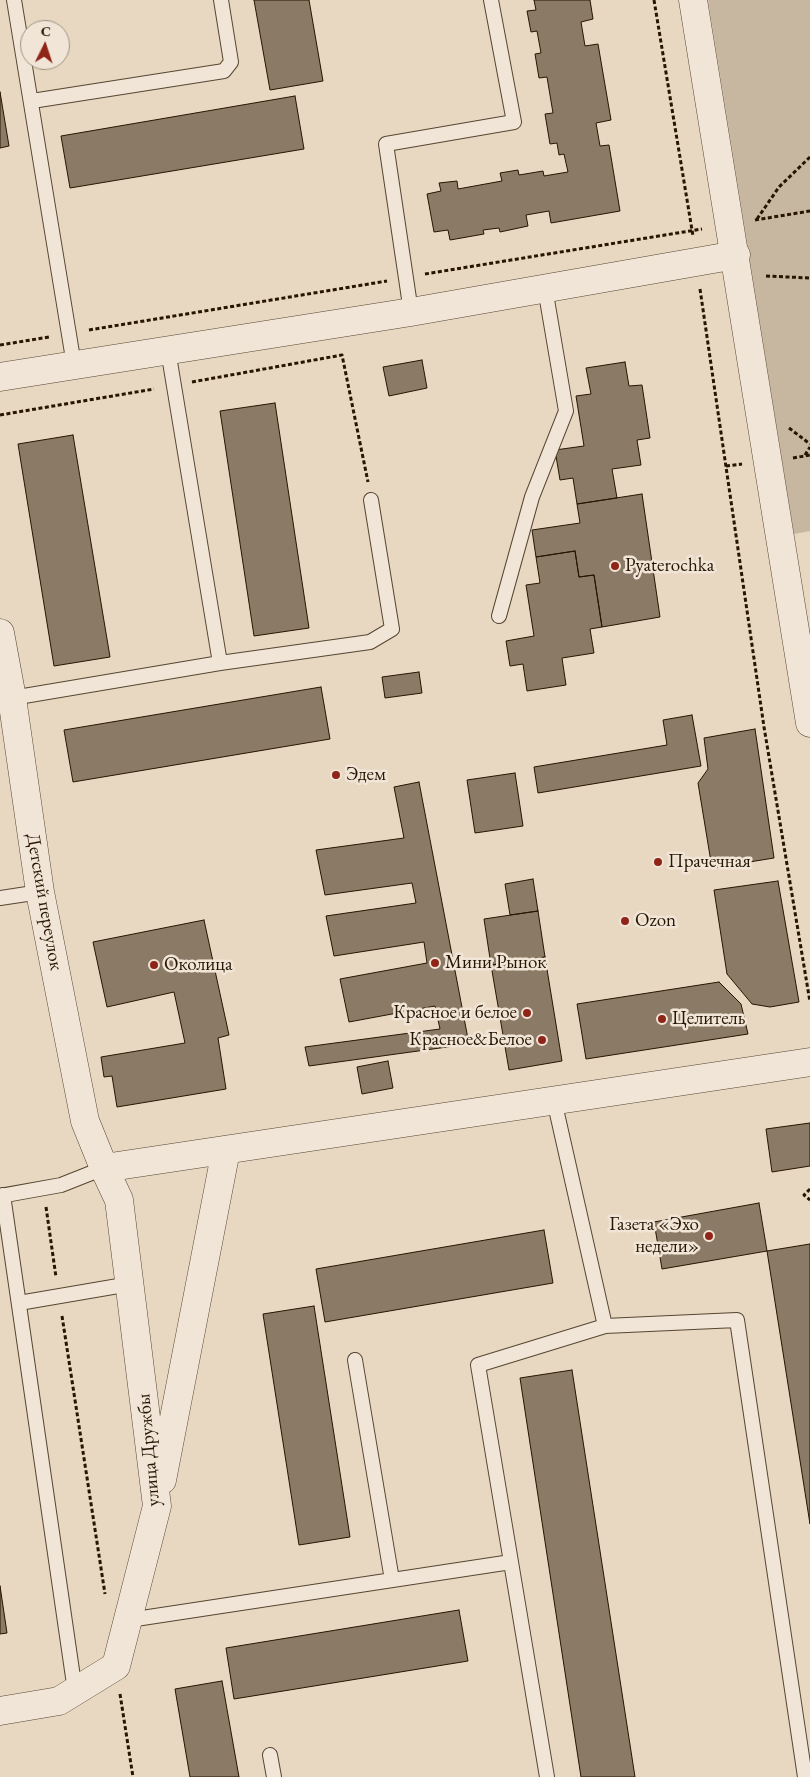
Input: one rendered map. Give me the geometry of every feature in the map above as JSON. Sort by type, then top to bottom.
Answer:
[{"type":"street","points":[[693,0],[736,255],[810,723]]},
{"type":"street","points":[[0,378],[411,312],[736,255]]},
{"type":"street","name":"Детский переулок","points":[[0,633],[12,698],[13,740],[40,892],[85,1121],[104,1168]]},
{"type":"street","points":[[104,1168],[810,1062]]},
{"type":"street","points":[[157,1506],[226,1150]]},
{"type":"street","name":"улица Дружбы","points":[[104,1168],[119,1200],[157,1506],[116,1666]]},
{"type":"street","points":[[0,1710],[59,1701],[116,1666]]},
{"type":"lane","points":[[14,0],[74,365]]},
{"type":"lane","points":[[32,101],[224,71],[231,62],[221,0]]},
{"type":"lane","points":[[411,312],[386,144],[514,122],[491,0]]},
{"type":"lane","points":[[499,616],[532,497],[566,411],[544,288]]},
{"type":"lane","points":[[168,350],[220,663]]},
{"type":"lane","points":[[12,698],[220,663],[370,642],[392,629],[371,500]]},
{"type":"lane","points":[[0,898],[40,892]]},
{"type":"lane","points":[[554,1100],[604,1326]]},
{"type":"lane","points":[[75,1691],[2,1195],[61,1185],[104,1168]]},
{"type":"lane","points":[[19,1303],[130,1284]]},
{"type":"lane","points":[[547,1777],[478,1366],[604,1326],[736,1320],[805,1777]]},
{"type":"lane","points":[[356,1360],[392,1580]]},
{"type":"lane","points":[[129,1620],[511,1562]]},
{"type":"lane","points":[[270,1756],[274,1777]]},
{"type":"path","points":[[654,0],[697,262],[764,727],[810,1002]]},
{"type":"path","points":[[756,220],[780,187],[810,157]]},
{"type":"path","points":[[0,415],[342,355],[371,500]]},
{"type":"path","points":[[788,428],[810,446],[804,456]]},
{"type":"path","points":[[43,1188],[58,1286]]},
{"type":"path","points":[[810,1189],[804,1195],[810,1200]]},
{"type":"path","points":[[62,1315],[106,1598]]},
{"type":"path","points":[[116,1666],[133,1777]]},
{"type":"shaded area","points":[[708,0],[810,0],[810,531],[794,534]]},
{"type":"building","points":[[254,0],[309,0],[323,81],[270,90]]},
{"type":"building","points":[[534,0],[590,0],[593,19],[581,22],[585,46],[598,44],[611,120],[596,123],[600,146],[609,145],[620,211],[551,223],[549,211],[526,215],[528,226],[500,232],[499,228],[483,230],[484,234],[450,240],[448,230],[434,232],[427,194],[441,191],[439,183],[457,181],[458,189],[502,181],[500,173],[518,170],[519,175],[543,171],[544,176],[568,172],[564,154],[559,155],[557,143],[550,144],[545,114],[553,113],[547,77],[539,78],[535,54],[541,53],[537,31],[531,32],[527,11],[536,10]]},
{"type":"building","points":[[0,92],[9,146],[0,148]]},
{"type":"building","points":[[295,96],[304,149],[70,188],[61,136]]},
{"type":"building","points":[[422,360],[427,388],[389,396],[383,367]]},
{"type":"building","points":[[625,362],[629,386],[642,385],[650,438],[637,440],[641,465],[612,469],[617,498],[577,504],[573,478],[560,480],[555,450],[584,446],[576,396],[591,394],[586,368]]},
{"type":"building","points":[[275,403],[309,628],[254,636],[220,411]]},
{"type":"building","points":[[73,435],[110,657],[54,666],[18,444]]},
{"type":"building","name":"Pyaterochka","points":[[642,494],[660,617],[602,627],[594,575],[579,577],[575,551],[536,557],[532,530],[580,523],[577,504]]},
{"type":"building","points":[[575,551],[579,577],[594,575],[602,627],[590,629],[594,653],[562,658],[566,685],[527,691],[523,664],[510,666],[506,641],[534,636],[526,585],[540,583],[536,557]]},
{"type":"building","points":[[419,672],[422,693],[385,698],[382,677]]},
{"type":"building","points":[[321,687],[330,739],[73,782],[64,730]]},
{"type":"building","points":[[692,715],[701,766],[538,793],[534,767],[667,745],[663,720]]},
{"type":"building","points":[[755,729],[774,858],[712,868],[698,783],[708,769],[704,738]]},
{"type":"building","points":[[515,773],[523,826],[475,833],[467,780]]},
{"type":"building","points":[[419,782],[469,1044],[309,1066],[305,1047],[440,1029],[435,1006],[349,1022],[340,979],[427,963],[424,942],[334,956],[326,916],[416,903],[412,883],[325,895],[316,850],[404,838],[394,787]]},
{"type":"building","points":[[533,879],[538,911],[510,915],[505,884]]},
{"type":"building","points":[[778,881],[799,1002],[770,1007],[752,1004],[727,974],[714,890]]},
{"type":"building","points":[[538,911],[545,957],[491,965],[484,919]]},
{"type":"building","name":"Околица","points":[[204,920],[229,1035],[218,1038],[226,1089],[117,1107],[112,1076],[104,1077],[101,1057],[185,1043],[174,992],[107,1007],[93,942]]},
{"type":"building","name":"Красное и белое","points":[[545,957],[562,1061],[509,1070],[491,965]]},
{"type":"building","name":"Целитель","points":[[719,982],[741,1004],[748,1034],[586,1059],[577,1004]]},
{"type":"building","points":[[388,1061],[393,1088],[362,1094],[357,1067]]},
{"type":"building","points":[[810,1123],[810,1166],[772,1172],[766,1129]]},
{"type":"building","points":[[759,1203],[767,1251],[662,1269],[654,1222]]},
{"type":"building","points":[[544,1230],[553,1283],[325,1322],[316,1269]]},
{"type":"building","points":[[810,1244],[810,1524],[767,1251]]},
{"type":"building","points":[[314,1306],[350,1537],[299,1545],[263,1314]]},
{"type":"building","points":[[572,1370],[635,1777],[581,1777],[520,1378]]},
{"type":"building","points":[[0,1586],[7,1633],[0,1634]]},
{"type":"building","points":[[459,1610],[468,1661],[234,1699],[226,1648]]},
{"type":"building","points":[[222,1681],[239,1777],[190,1777],[175,1689]]},
{"type":"place","name":"Pyaterochka","points":[[615,566]]},
{"type":"place","name":"Эдем","points":[[336,775]]},
{"type":"place","name":"Прачечная","points":[[658,862]]},
{"type":"place","name":"Ozon","points":[[625,921]]},
{"type":"place","name":"Мини Рынок","points":[[435,963]]},
{"type":"place","name":"Околица","points":[[154,965]]},
{"type":"place","name":"Красное и белое","points":[[527,1013]]},
{"type":"place","name":"Целитель","points":[[662,1019]]},
{"type":"place","name":"Красное&Белое","points":[[542,1040]]},
{"type":"place","name":"Газета «Эхо недели»","points":[[709,1236]]}]
